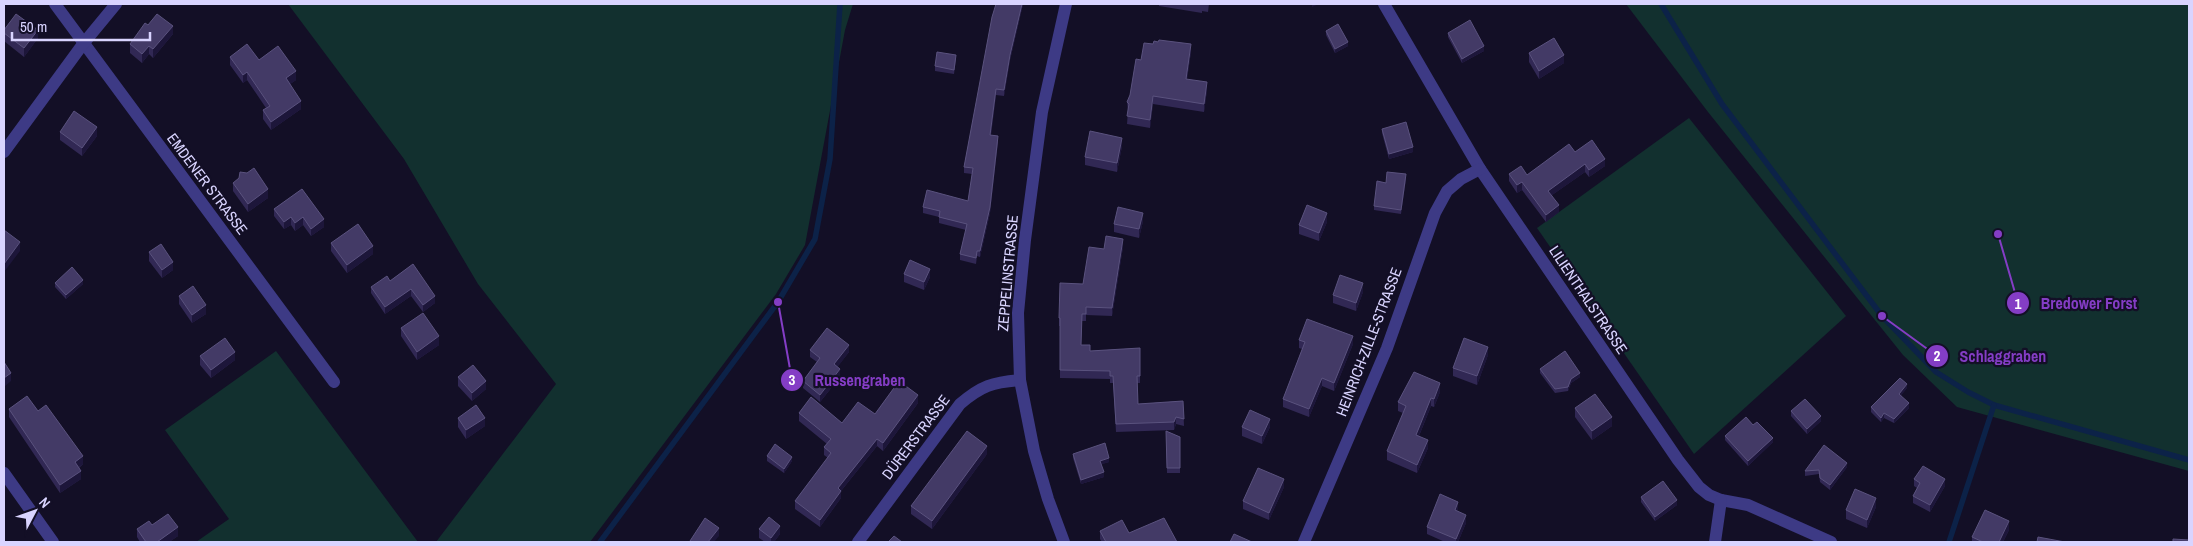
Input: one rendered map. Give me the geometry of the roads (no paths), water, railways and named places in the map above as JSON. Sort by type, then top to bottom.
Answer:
[{"type":"street","name":"EMDENER STRASSE","points":[[55,4],[334,382]]},
{"type":"street","points":[[4,152],[83,44],[116,4]]},
{"type":"street","name":"ZEPPELINSTRASSE","points":[[1064,542],[1048,499],[1034,451],[1020,380],[1018,313],[1024,250],[1042,112],[1066,4]]},
{"type":"street","name":"LILIENTHALSTRASSE","points":[[1384,4],[1480,169],[1678,460],[1699,487],[1709,495],[1722,500],[1748,505],[1830,542]]},
{"type":"street","name":"HEINRICH-ZILLE-STRASSE","points":[[1304,542],[1387,348],[1435,213],[1447,191],[1461,179],[1480,169]]},
{"type":"street","name":"DÜRERSTRASSE","points":[[858,542],[960,404],[973,393],[987,385],[1020,380]]},
{"type":"street","points":[[4,473],[53,542]]},
{"type":"street","points":[[1715,542],[1722,500]]},
{"type":"waterway","points":[[600,542],[778,302],[815,239],[830,159],[840,4]]},
{"type":"waterway","points":[[1661,4],[1722,104],[1882,316],[1936,372],[1968,392],[1994,405],[2189,460]]},
{"type":"waterway","points":[[1949,542],[1994,405]]},
{"type":"place","name":"Bredower Forst","points":[[1998,234]]},
{"type":"place","name":"Russengraben","points":[[778,302]]},
{"type":"place","name":"Schlaggraben","points":[[1882,316]]}]
